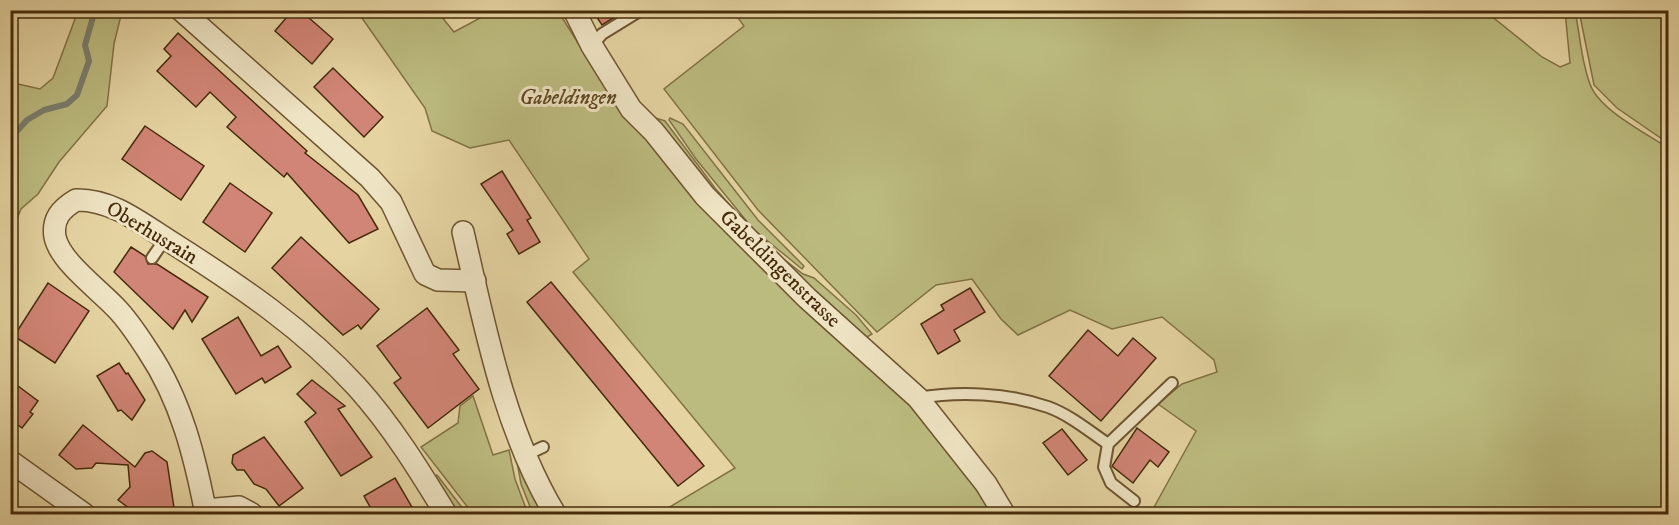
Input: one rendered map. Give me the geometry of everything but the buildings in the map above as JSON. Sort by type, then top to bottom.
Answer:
[{"type":"street","points":[[181,10],[373,171],[392,202],[425,273],[438,280],[475,281]]},
{"type":"street","name":"Gabeldingenstrasse","points":[[574,10],[592,46],[631,109],[717,209],[807,298],[918,398],[986,484],[1004,514]]},
{"type":"street","name":"Oberhusrain","points":[[252,514],[239,507],[205,512],[189,436],[166,381],[118,310],[64,255],[55,237],[59,212],[76,200],[101,202],[165,239],[258,299],[324,354],[358,388],[388,425],[446,514]]},
{"type":"street","points":[[463,232],[498,376],[534,451],[555,514]]},
{"type":"street","points":[[10,461],[84,514]]},
{"type":"lane","points":[[592,46],[602,34],[640,10]]},
{"type":"lane","points":[[152,258],[165,239]]},
{"type":"lane","points":[[1134,501],[1111,483],[1104,467],[1108,444],[1172,383]]},
{"type":"lane","points":[[918,398],[968,393],[1021,400],[1049,407],[1108,444]]},
{"type":"green space","points":[[78,11],[122,11],[114,44],[107,106],[59,162],[38,194],[21,209],[11,234],[11,79],[18,84],[40,89],[53,78]]},
{"type":"green space","name":"Gabeldingen","points":[[357,11],[437,11],[454,32],[493,11],[558,11],[623,115],[908,403],[970,479],[992,514],[658,514],[735,468],[573,272],[589,259],[509,140],[470,148],[432,131],[425,108]]},
{"type":"green space","points":[[733,11],[1485,11],[1542,57],[1560,67],[1570,63],[1565,11],[1575,11],[1585,66],[1595,94],[1613,112],[1668,148],[1668,514],[1166,514],[1153,509],[1196,431],[1158,404],[1182,384],[1217,372],[1214,360],[1162,317],[1112,329],[1070,310],[1018,335],[1001,319],[972,279],[936,285],[877,332],[758,210],[664,89],[744,26]]},
{"type":"green space","points":[[1579,11],[1668,11],[1668,143],[1617,108],[1594,85]]},
{"type":"green space","points":[[649,116],[665,121],[715,188],[764,244],[803,274],[814,278],[856,315],[872,334],[867,337],[855,334],[748,236]]},
{"type":"green space","points":[[670,118],[683,124],[758,220],[804,266],[802,269],[753,229],[696,159],[669,120]]},
{"type":"green space","points":[[473,396],[493,455],[509,450],[515,479],[528,514],[473,514],[421,447],[458,423],[460,406]]},
{"type":"green space","points":[[516,456],[545,514],[533,514],[521,484]]},
{"type":"green space","points":[[437,475],[467,514],[456,514],[433,476]]},
{"type":"waterway","points":[[10,139],[27,120],[44,110],[67,104],[77,95],[89,61],[85,45],[95,10]]}]
